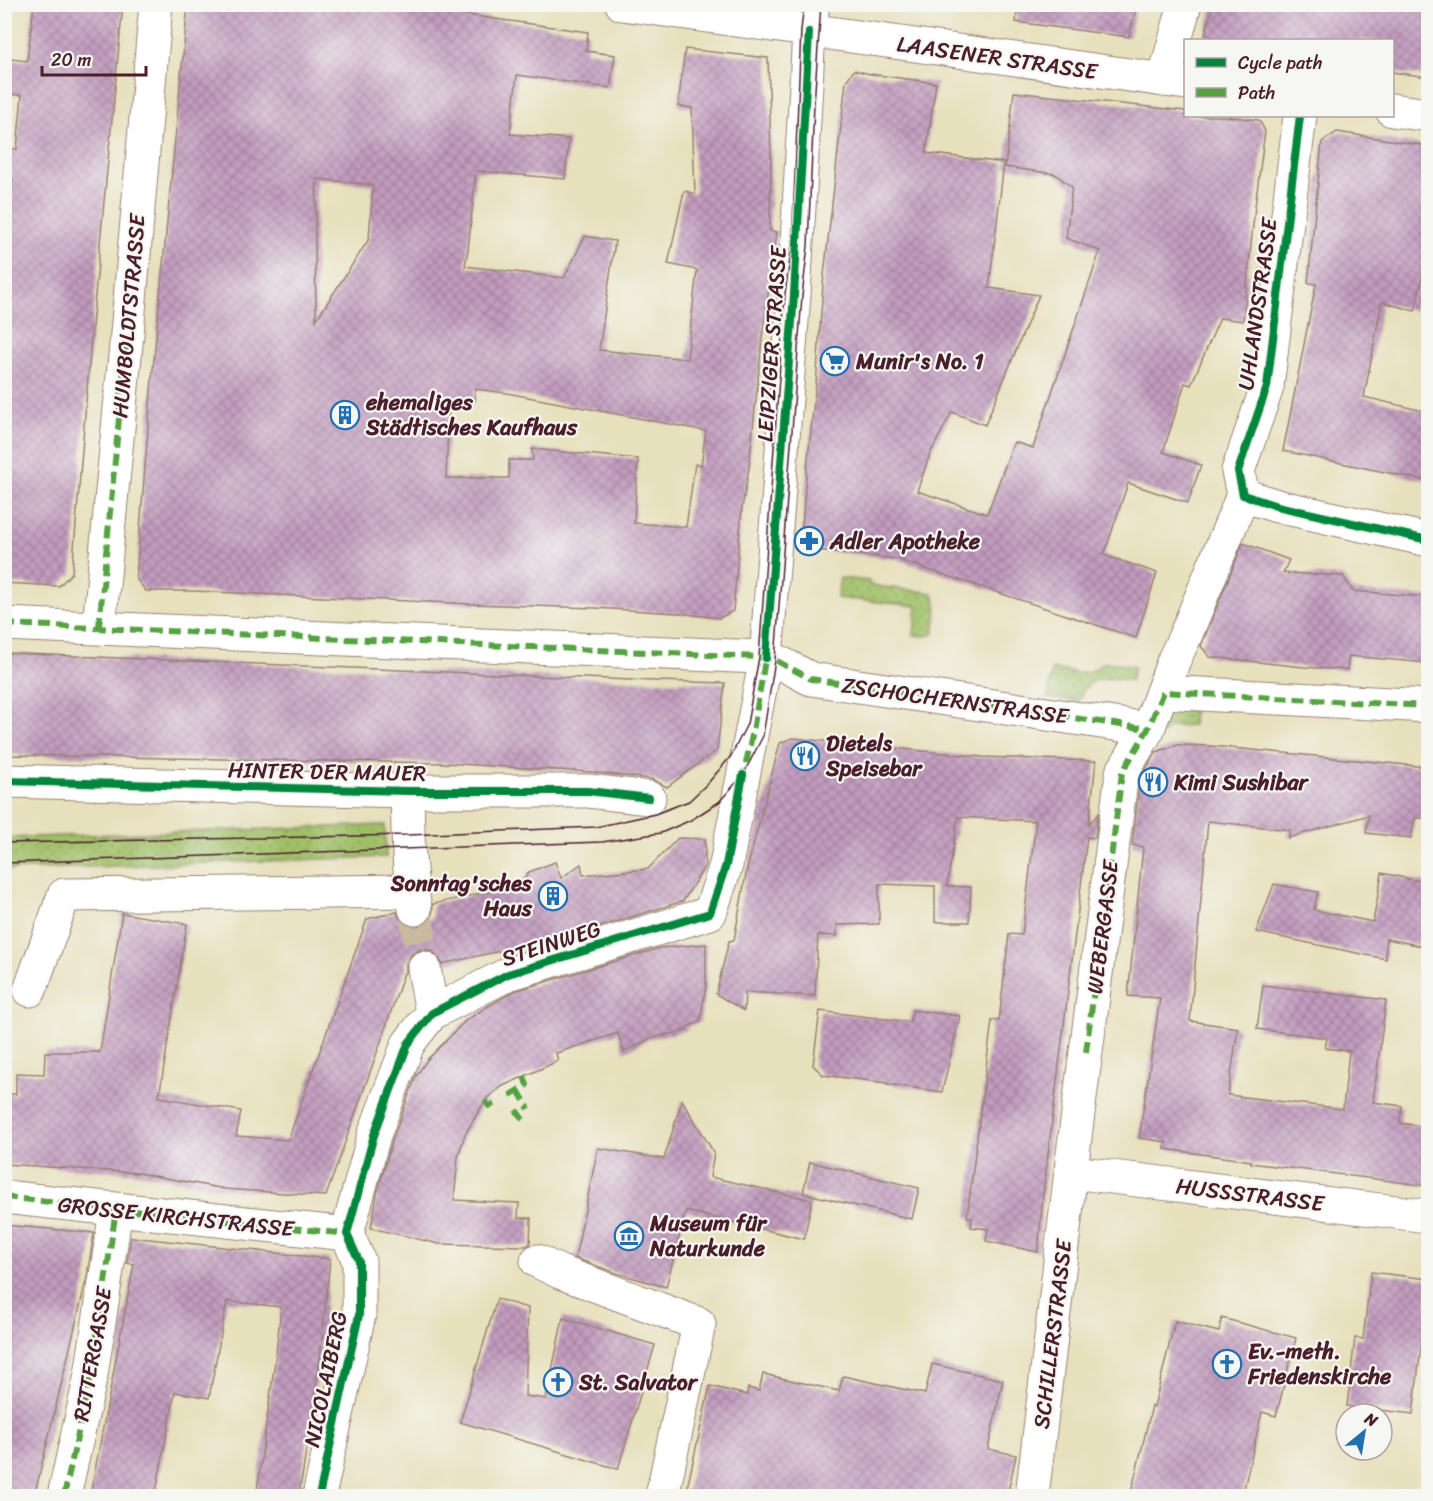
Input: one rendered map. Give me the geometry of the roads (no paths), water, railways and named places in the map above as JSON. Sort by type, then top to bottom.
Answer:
[{"type":"street","name":"HUMBOLDTSTRASSE","points":[[99,627],[156,4]]},
{"type":"street","name":"LAASENER STRASSE","points":[[622,4],[811,18],[1175,82]]},
{"type":"street","points":[[1175,82],[1185,4]]},
{"type":"street","name":"LEIPZIGER STRASSE","points":[[766,658],[794,295],[811,18]]},
{"type":"street","points":[[1394,111],[1428,115]]},
{"type":"street","name":"UHLANDSTRASSE","points":[[1163,692],[1174,660],[1243,495],[1238,471],[1267,387],[1299,117]]},
{"type":"street","points":[[1243,495],[1277,506],[1428,540]]},
{"type":"street","name":"ZSCHOCHERNSTRASSE","points":[[11,624],[766,658],[775,660],[811,679],[1148,729]]},
{"type":"street","name":"STEINWEG","points":[[347,1234],[374,1135],[408,1044],[432,1013],[508,974],[710,913],[726,865],[766,658]]},
{"type":"street","points":[[1163,692],[1428,706]]},
{"type":"street","name":"WEBERGASSE","points":[[1072,1172],[1122,773],[1148,729],[1163,692]]},
{"type":"street","name":"HINTER DER MAUER","points":[[4,781],[407,791],[588,791],[649,798]]},
{"type":"street","name":"HINTER DER MAUER","points":[[30,990],[64,895],[413,900],[408,850],[407,791]]},
{"type":"street","points":[[424,968],[432,1013]]},
{"type":"street","name":"HUSSSTRASSE","points":[[1072,1172],[1428,1216]]},
{"type":"street","name":"SCHILLERSTRASSE","points":[[1032,1497],[1072,1172]]},
{"type":"street","name":"GROSSE KIRCHSTRASSE","points":[[4,1197],[347,1234]]},
{"type":"street","name":"RITTERGASSE","points":[[64,1497],[91,1375],[116,1210]]},
{"type":"street","name":"NICOLAIBERG","points":[[318,1497],[358,1315],[359,1261],[347,1234]]},
{"type":"street","points":[[537,1261],[560,1272],[699,1324],[662,1497]]},
{"type":"tunnel","points":[[415,909],[424,968]]},
{"type":"tram line","points":[[4,843],[408,835],[596,827],[655,814],[689,801],[708,783],[731,756],[747,724],[759,657],[785,294],[792,244],[804,4]]},
{"type":"tram line","points":[[4,863],[602,842],[661,833],[691,820],[719,802],[743,775],[763,736],[775,660],[802,296],[808,246],[821,4]]},
{"type":"place","name":"Munir's No. 1","points":[[835,361]]},
{"type":"place","name":"ehemaliges Städtisches Kaufhaus","points":[[345,415]]},
{"type":"place","name":"Adler Apotheke","points":[[809,541]]},
{"type":"place","name":"Dietels Speisebar","points":[[805,756]]},
{"type":"place","name":"Kimi Sushibar","points":[[1153,782]]},
{"type":"place","name":"Sonntag'sches Haus","points":[[553,896]]},
{"type":"place","name":"Museum für Naturkunde","points":[[629,1236]]},
{"type":"place","name":"Ev.-meth. Friedenskirche","points":[[1227,1364]]},
{"type":"place","name":"St. Salvator","points":[[558,1382]]}]
